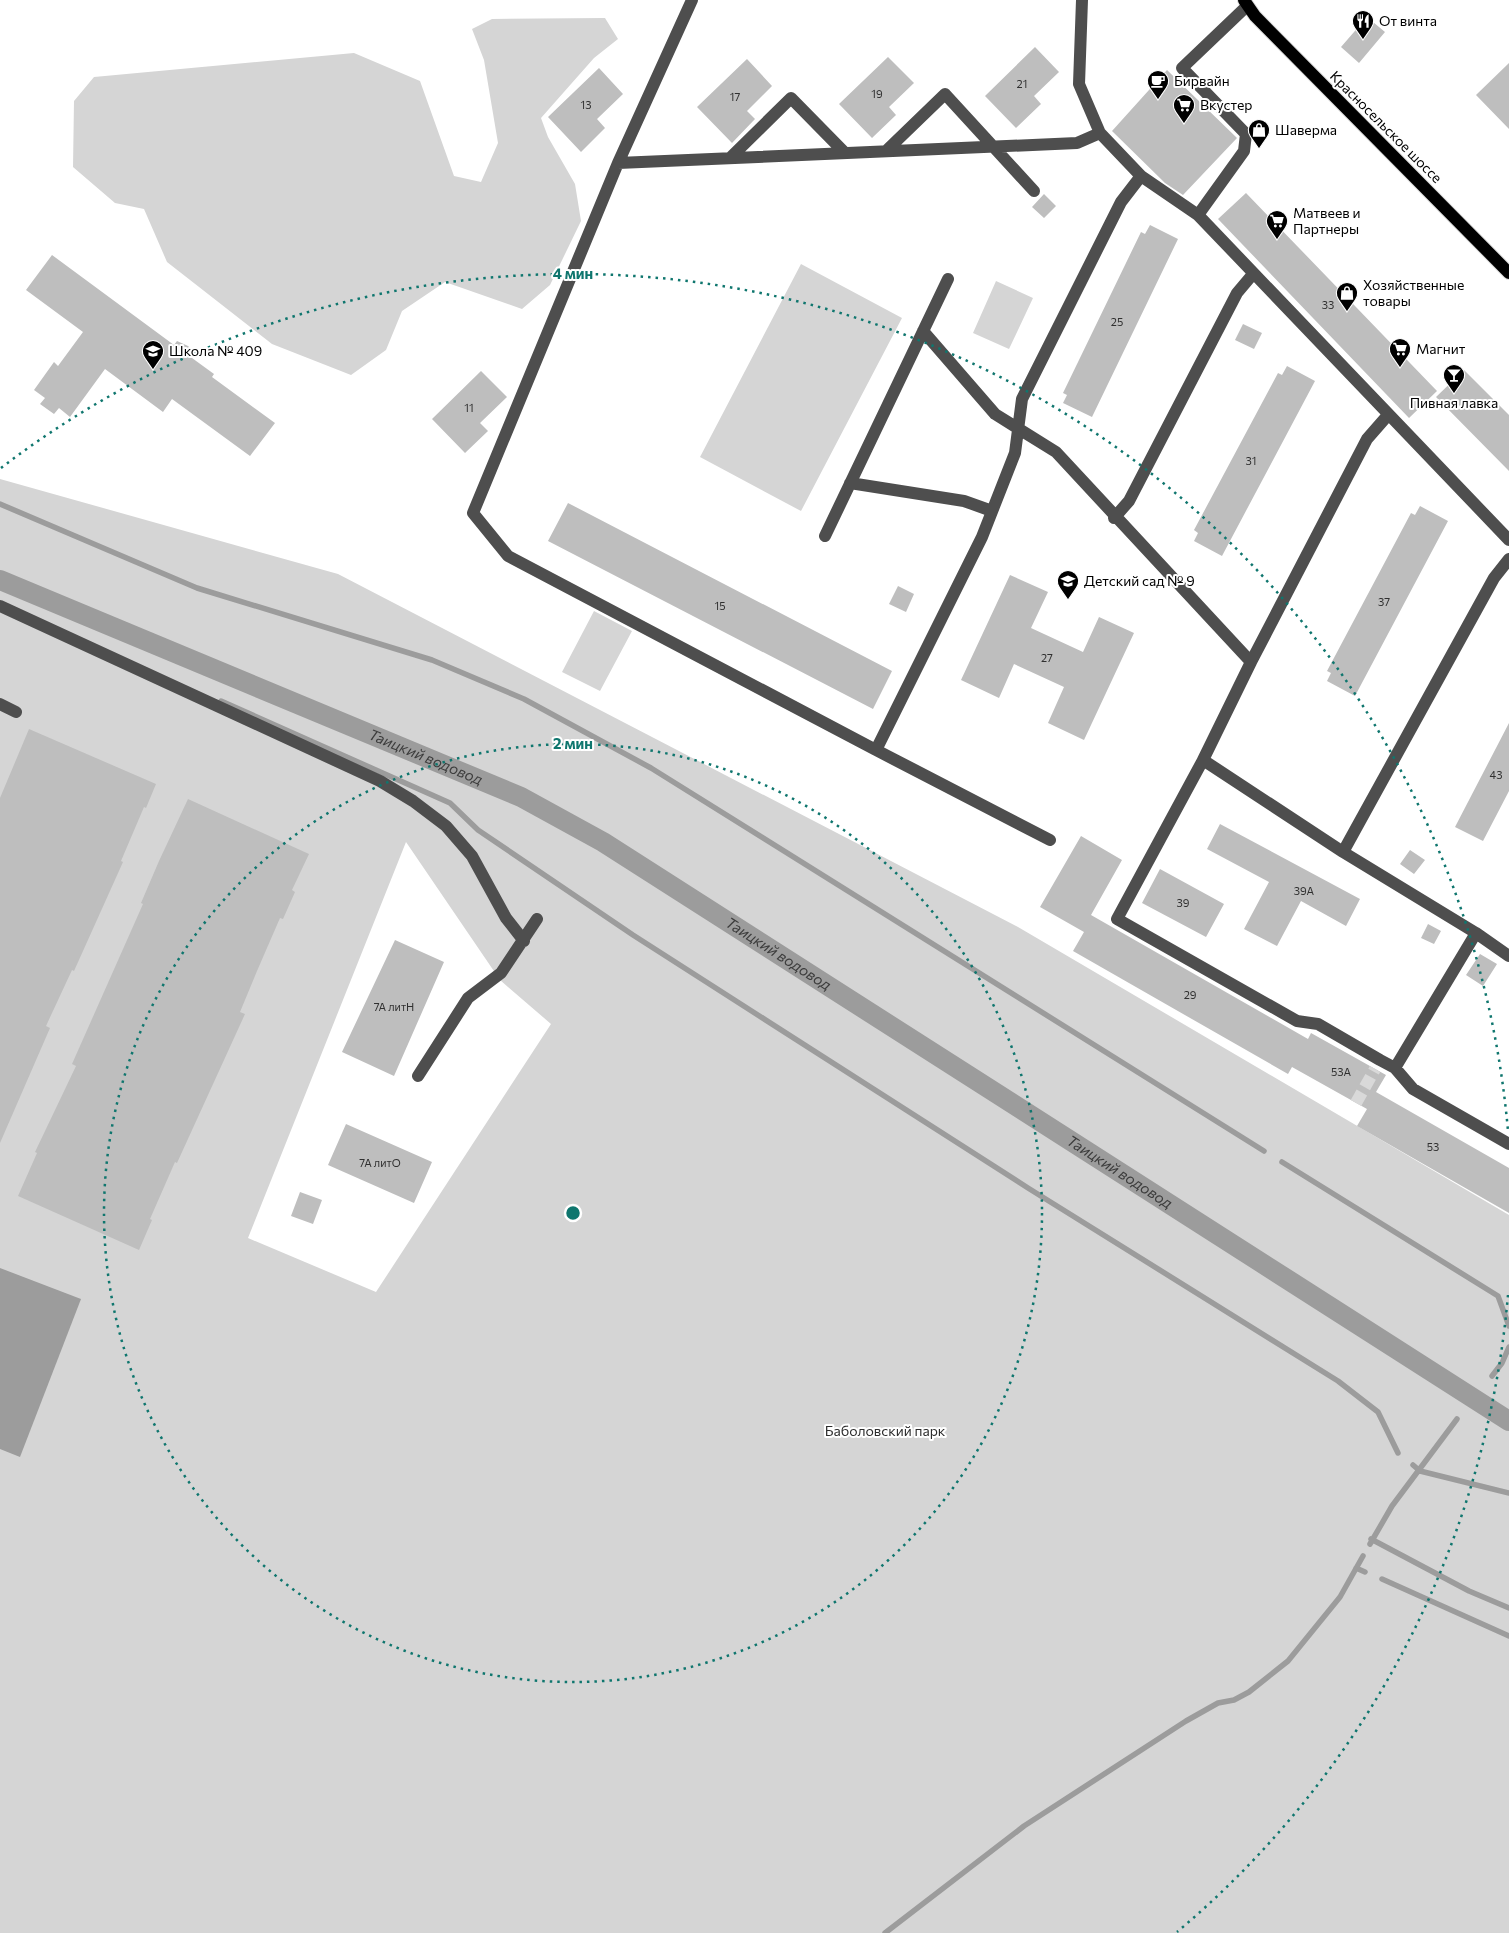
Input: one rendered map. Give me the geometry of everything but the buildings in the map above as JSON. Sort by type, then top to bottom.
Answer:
[{"type":"main road","name":"Красносельское шоссе","points":[[1246,3],[1509,273]]},
{"type":"lane","points":[[692,0],[618,163],[473,513],[508,556],[1050,840]]},
{"type":"lane","points":[[1082,0],[1079,84],[1100,133],[1141,176],[1198,214],[1253,274],[1509,540]]},
{"type":"lane","points":[[1198,214],[1244,151],[1246,134],[1182,68],[1246,3]]},
{"type":"lane","points":[[886,151],[945,94],[1034,191]]},
{"type":"lane","points":[[730,158],[792,98],[845,153]]},
{"type":"lane","points":[[618,163],[1077,143],[1100,133]]},
{"type":"lane","points":[[876,750],[982,537],[1015,453],[1022,399],[1026,390],[1121,202],[1141,176]]},
{"type":"lane","points":[[1114,518],[1129,501],[1236,293],[1253,274]]},
{"type":"lane","points":[[825,536],[948,279]]},
{"type":"lane","points":[[923,331],[995,414],[1056,452],[1114,518],[1251,662]]},
{"type":"lane","points":[[1388,415],[1367,440],[1251,662],[1203,760],[1117,919],[1297,1021],[1318,1024],[1378,1065],[1395,1068],[1413,1089],[1509,1144]]},
{"type":"lane","points":[[850,483],[964,501],[992,510]]},
{"type":"lane","points":[[1343,852],[1494,578],[1509,559]]},
{"type":"lane","points":[[0,606],[380,781],[413,801],[446,826],[472,856],[506,918],[524,940]]},
{"type":"lane","points":[[0,704],[16,712]]},
{"type":"lane","points":[[1203,760],[1343,852],[1476,933],[1509,956]]},
{"type":"lane","points":[[418,1076],[468,998],[501,972],[537,919]]},
{"type":"lane","points":[[1395,1068],[1476,933]]},
{"type":"green space","points":[[605,18],[618,39],[594,58],[541,118],[548,137],[575,184],[581,221],[550,285],[522,309],[445,282],[402,311],[386,350],[351,375],[272,344],[167,262],[144,209],[115,203],[73,167],[74,101],[94,77],[354,53],[420,81],[454,176],[481,182],[498,143],[484,60],[472,29],[492,19]]},
{"type":"green space","points":[[801,264],[902,318],[801,511],[700,457]]},
{"type":"green space","points":[[996,281],[1033,298],[1009,349],[973,333]]},
{"type":"green space","name":"Баболовский парк","points":[[0,479],[338,574],[1018,927],[1509,1215],[1509,1933],[0,1933]],"holes":[[[406,842],[500,980],[551,1024],[376,1292],[248,1238]]]},
{"type":"green space","points":[[594,611],[632,631],[600,691],[562,672]]},
{"type":"shaded area","points":[[0,1268],[81,1299],[20,1457],[0,1449]]},
{"type":"waterway","points":[[0,504],[197,588],[432,660],[524,699],[651,768],[1264,1151]]},
{"type":"waterway","name":"Таицкий водовод","points":[[0,580],[521,797],[603,842],[1509,1421]]},
{"type":"waterway","points":[[221,701],[450,803],[478,830],[633,935],[1028,1188],[1338,1381],[1378,1412],[1398,1453]]},
{"type":"waterway","points":[[1282,1162],[1498,1296],[1509,1326]]},
{"type":"waterway","points":[[1492,1376],[1502,1363],[1509,1347]]},
{"type":"waterway","points":[[1370,1544],[1392,1506],[1457,1419]]},
{"type":"waterway","points":[[1413,1465],[1420,1471],[1509,1493]]},
{"type":"waterway","points":[[1371,1539],[1469,1591],[1509,1608]]},
{"type":"waterway","points":[[885,1933],[1024,1826],[1186,1721],[1218,1703],[1234,1700],[1249,1692],[1288,1661],[1340,1597],[1363,1556]]},
{"type":"waterway","points":[[1356,1568],[1365,1572]]},
{"type":"waterway","points":[[1382,1579],[1509,1636]]},
{"type":"tunnel","points":[[1356,1103],[1375,1069]]},
{"type":"place","name":"От винта","points":[[1363,40]]},
{"type":"place","name":"Бирвайн","points":[[1158,100]]},
{"type":"place","name":"Вкустер","points":[[1184,124]]},
{"type":"place","name":"Шаверма","points":[[1259,149]]},
{"type":"place","name":"Матвеев и Партнеры","points":[[1277,240]]},
{"type":"place","name":"Хозяйственные товары","points":[[1347,312]]},
{"type":"place","name":"Магнит","points":[[1400,368]]},
{"type":"place","name":"Школа № 409","points":[[153,370]]},
{"type":"place","name":"Пивная лавка","points":[[1454,394]]},
{"type":"place","name":"Детский сад № 9","points":[[1068,600]]}]
